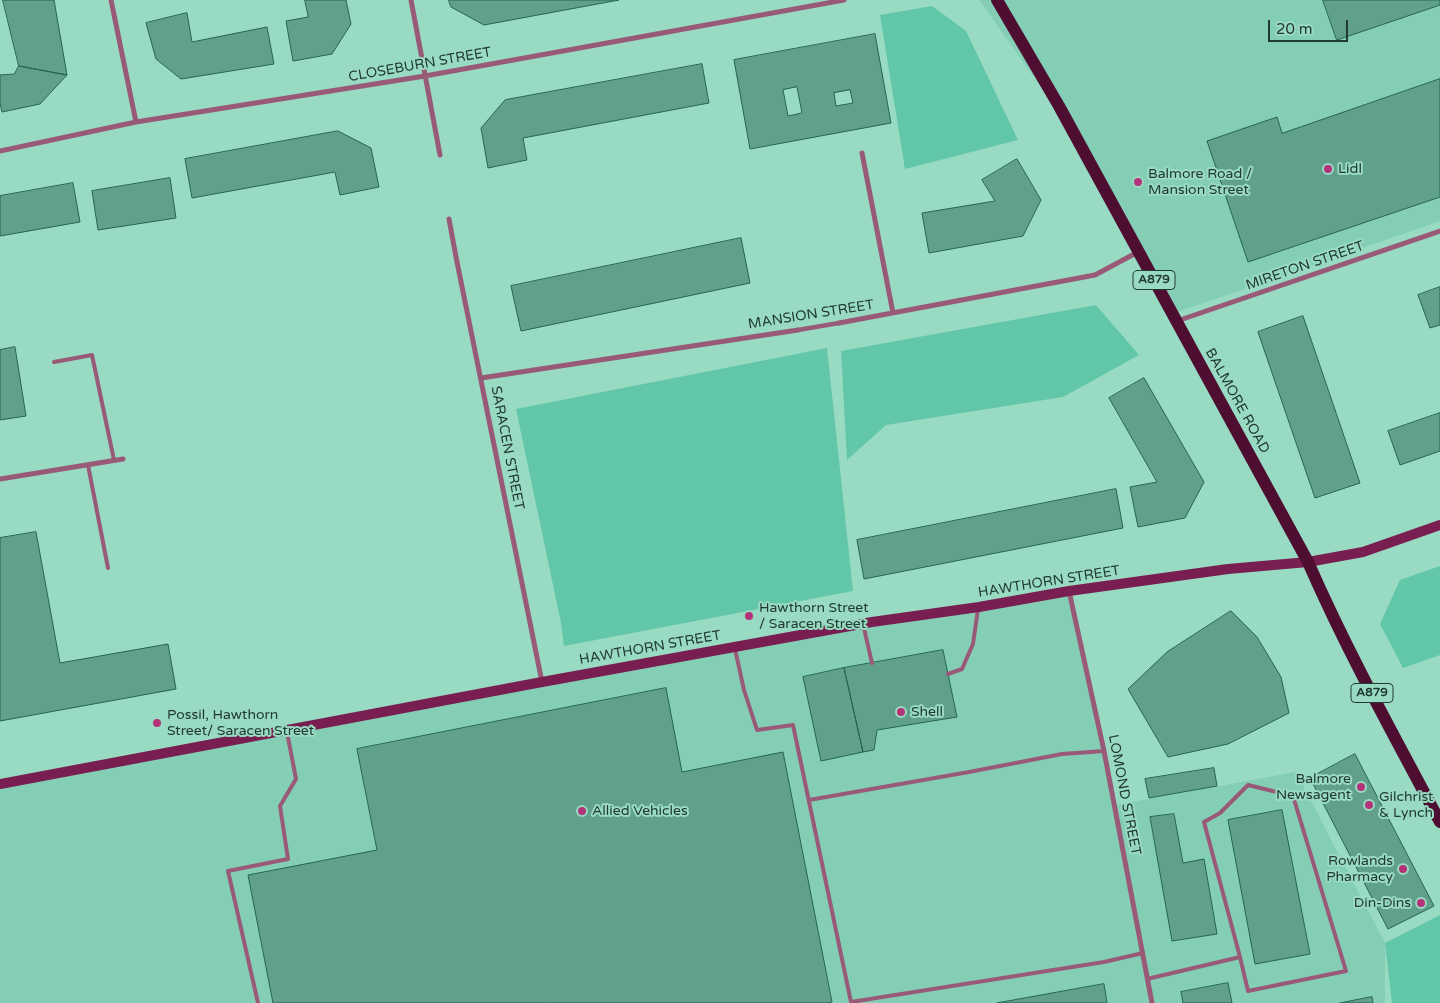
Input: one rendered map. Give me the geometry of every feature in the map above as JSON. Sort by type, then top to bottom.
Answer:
[{"type":"main road","name":"BALMORE ROAD","points":[[997,0],[1059,106],[1308,562],[1325,601],[1385,720],[1440,822]]},
{"type":"main road","name":"HAWTHORN STREET","points":[[0,784],[863,624],[979,607],[1069,591],[1228,569],[1308,562],[1363,552],[1440,525]]},
{"type":"street","points":[[111,0],[136,122]]},
{"type":"street","points":[[411,0],[440,155]]},
{"type":"street","name":"CLOSEBURN STREET","points":[[0,150],[136,122],[425,76],[844,0]]},
{"type":"street","points":[[862,153],[893,313]]},
{"type":"street","name":"SARACEN STREET","points":[[449,219],[542,682]]},
{"type":"street","name":"MIRETON STREET","points":[[1177,321],[1440,232]]},
{"type":"street","name":"MANSION STREET","points":[[481,378],[798,330],[1095,275],[1138,252]]},
{"type":"street","points":[[0,479],[123,459]]},
{"type":"street","name":"LOMOND STREET","points":[[1069,591],[1104,751],[1152,1003]]},
{"type":"lane","points":[[54,362],[92,355],[114,460]]},
{"type":"lane","points":[[88,465],[108,568]]},
{"type":"lane","points":[[948,674],[962,670],[973,644],[979,607]]},
{"type":"lane","points":[[863,624],[872,663]]},
{"type":"lane","points":[[735,647],[744,690],[757,730],[793,725],[851,1002],[1095,964],[1142,953]]},
{"type":"lane","points":[[258,1003],[228,871],[288,859],[280,806],[296,779],[286,730]]},
{"type":"lane","points":[[809,800],[969,772],[1023,760],[1062,754],[1104,751]]},
{"type":"lane","points":[[1248,785],[1293,796],[1346,971],[1248,991],[1240,957],[1204,822],[1220,813],[1248,785]]},
{"type":"lane","points":[[1147,979],[1240,957]]},
{"type":"shaded area","points":[[979,0],[1440,0],[1440,221],[1169,315],[1086,150]]},
{"type":"shaded area","points":[[932,6],[966,31],[1018,140],[905,169],[880,15]]},
{"type":"shaded area","points":[[1096,305],[1139,355],[1063,397],[886,425],[847,460],[841,351]]},
{"type":"shaded area","points":[[827,348],[853,591],[564,646],[561,623],[516,409]]},
{"type":"shaded area","points":[[1440,566],[1440,655],[1403,668],[1380,624],[1400,580]]},
{"type":"shaded area","points":[[1069,591],[1115,805],[1296,772],[1385,943],[1385,1003],[0,1003],[0,784]]},
{"type":"shaded area","points":[[1440,915],[1440,1003],[1392,1003],[1385,943]]},
{"type":"building","points":[[3,0],[54,0],[67,75],[19,66]]},
{"type":"building","points":[[305,0],[346,0],[351,24],[332,54],[293,61],[286,21],[308,17]]},
{"type":"building","points":[[449,0],[619,0],[484,25],[451,7]]},
{"type":"building","points":[[1323,0],[1440,0],[1440,5],[1337,40]]},
{"type":"building","points":[[187,13],[192,42],[267,27],[274,64],[181,79],[156,59],[146,23]]},
{"type":"building","points":[[875,34],[891,123],[750,149],[734,60]],"holes":[[[797,87],[802,113],[788,116],[783,90]],[[850,90],[853,103],[836,106],[834,93]]]},
{"type":"building","points":[[702,64],[709,103],[523,138],[527,160],[488,168],[481,128],[505,100]]},
{"type":"building","points":[[19,66],[67,75],[40,104],[2,112],[0,103],[0,75],[14,74]]},
{"type":"building","name":"Lidl","points":[[1440,79],[1440,197],[1248,262],[1207,141],[1277,117],[1282,133]]},
{"type":"building","points":[[338,131],[371,148],[379,187],[340,195],[335,172],[192,198],[185,159]]},
{"type":"building","points":[[1017,159],[1041,200],[1023,236],[929,253],[922,213],[995,201],[982,180]]},
{"type":"building","points":[[170,178],[176,218],[98,230],[92,191]]},
{"type":"building","points":[[73,183],[80,222],[0,236],[0,196]]},
{"type":"building","points":[[741,238],[750,283],[521,331],[511,286]]},
{"type":"building","points":[[1440,287],[1440,325],[1430,328],[1418,295]]},
{"type":"building","points":[[1303,316],[1360,483],[1315,498],[1258,332]]},
{"type":"building","points":[[15,347],[26,416],[0,420],[0,350]]},
{"type":"building","points":[[1144,378],[1204,482],[1185,518],[1138,527],[1130,487],[1157,482],[1109,398]]},
{"type":"building","points":[[1440,413],[1440,451],[1400,465],[1388,431]]},
{"type":"building","points":[[1116,489],[1123,528],[864,579],[857,540]]},
{"type":"building","points":[[36,532],[60,663],[168,644],[176,689],[0,721],[0,538]]},
{"type":"building","points":[[1231,611],[1257,637],[1281,677],[1289,713],[1228,744],[1168,757],[1128,689],[1167,652]]},
{"type":"building","points":[[943,650],[957,717],[877,730],[874,750],[863,752],[844,668]]},
{"type":"building","points":[[844,668],[863,752],[821,761],[803,677]]},
{"type":"building","name":"Allied Vehicles","points":[[666,688],[682,772],[783,752],[832,1002],[273,1003],[248,875],[377,850],[357,749]]},
{"type":"building","points":[[1355,754],[1434,906],[1388,929],[1310,778]]},
{"type":"building","points":[[1214,768],[1217,786],[1149,798],[1145,779]]},
{"type":"building","points":[[1282,810],[1310,954],[1255,964],[1228,820]]},
{"type":"building","points":[[1174,814],[1183,863],[1204,859],[1217,934],[1172,941],[1150,817]]},
{"type":"building","points":[[1228,983],[1232,1003],[1183,1003],[1181,992]]},
{"type":"building","points":[[1104,984],[1107,1003],[997,1003]]},
{"type":"building","points":[[1372,997],[1373,1003],[1340,1003]]},
{"type":"place","name":"Lidl","points":[[1328,169]]},
{"type":"place","name":"Balmore Road / Mansion Street","points":[[1138,182]]},
{"type":"place","name":"Hawthorn Street / Saracen Street","points":[[749,616]]},
{"type":"place","name":"Shell","points":[[901,712]]},
{"type":"place","name":"Possil, Hawthorn Street/ Saracen Street","points":[[157,723]]},
{"type":"place","name":"Balmore Newsagent","points":[[1361,787]]},
{"type":"place","name":"Gilchrist & Lynch","points":[[1369,805]]},
{"type":"place","name":"Allied Vehicles","points":[[582,811]]},
{"type":"place","name":"Rowlands Pharmacy","points":[[1403,869]]},
{"type":"place","name":"Din-Dins","points":[[1421,903]]}]
